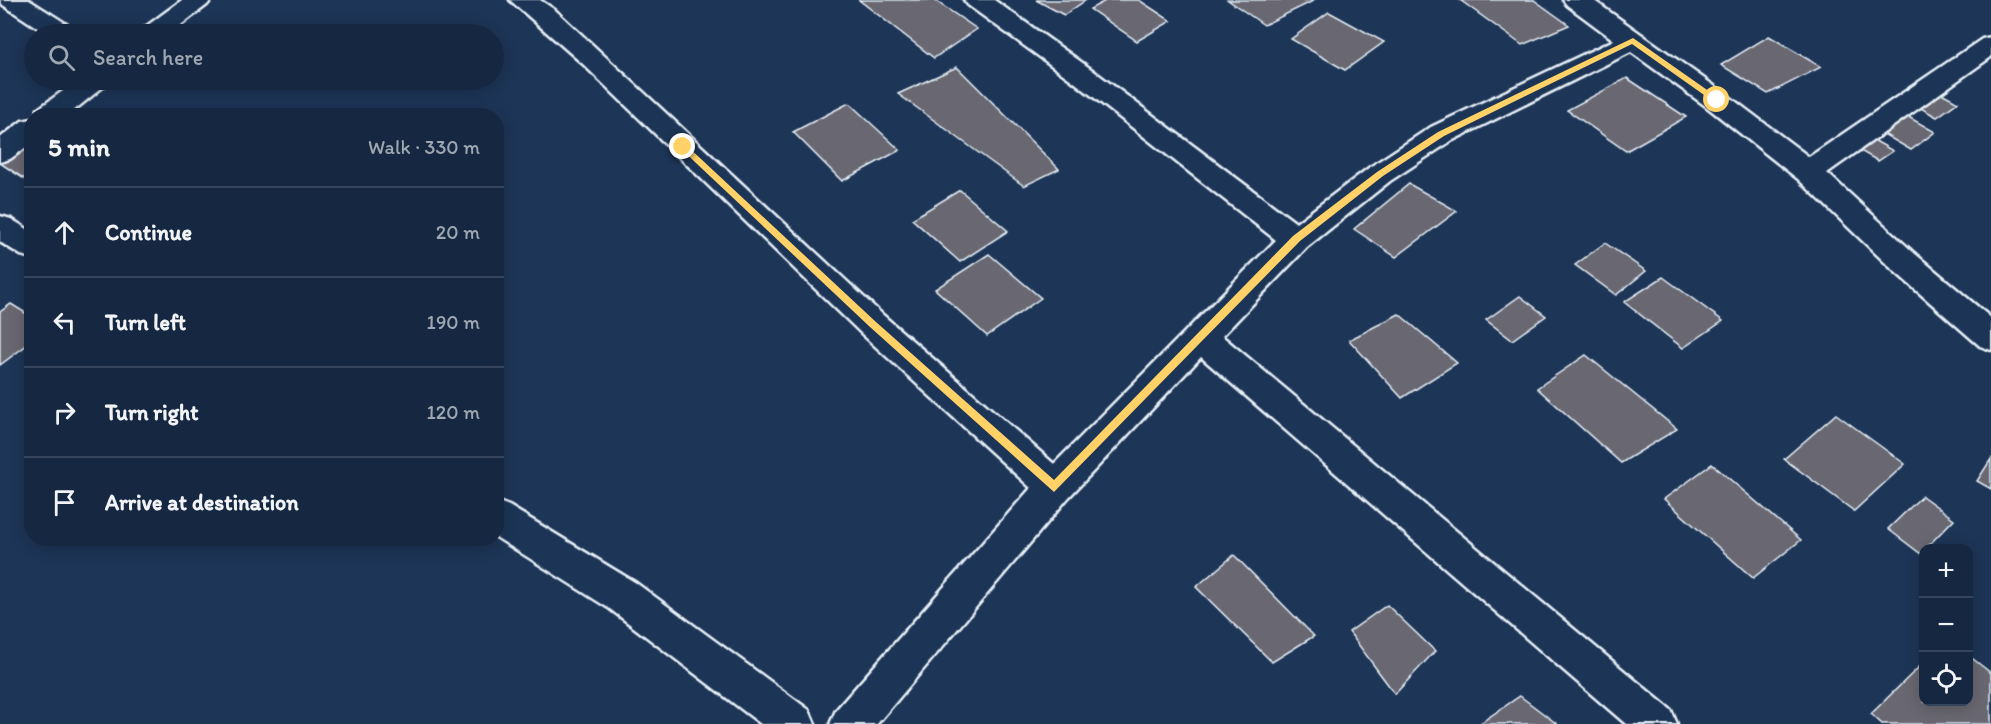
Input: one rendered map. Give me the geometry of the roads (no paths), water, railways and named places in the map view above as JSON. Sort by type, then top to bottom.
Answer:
[{"type":"street","points":[[12,0],[49,24]]},
{"type":"street","points":[[166,24],[198,0]]},
{"type":"street","points":[[523,0],[546,16],[577,44],[873,325],[1054,487]]},
{"type":"street","points":[[977,0],[1082,75],[1296,238]]},
{"type":"street","points":[[1576,0],[1717,100],[1808,172],[1903,261],[1991,337]]},
{"type":"street","points":[[850,724],[1054,487],[1296,238],[1380,174],[1441,134],[1633,41]]},
{"type":"street","points":[[1808,172],[1991,45]]},
{"type":"street","points":[[58,108],[82,90]]},
{"type":"street","points":[[0,152],[24,134]]},
{"type":"street","points":[[0,227],[24,242]]},
{"type":"street","points":[[1201,338],[1657,724]]},
{"type":"street","points":[[504,522],[623,596],[795,724]]}]
